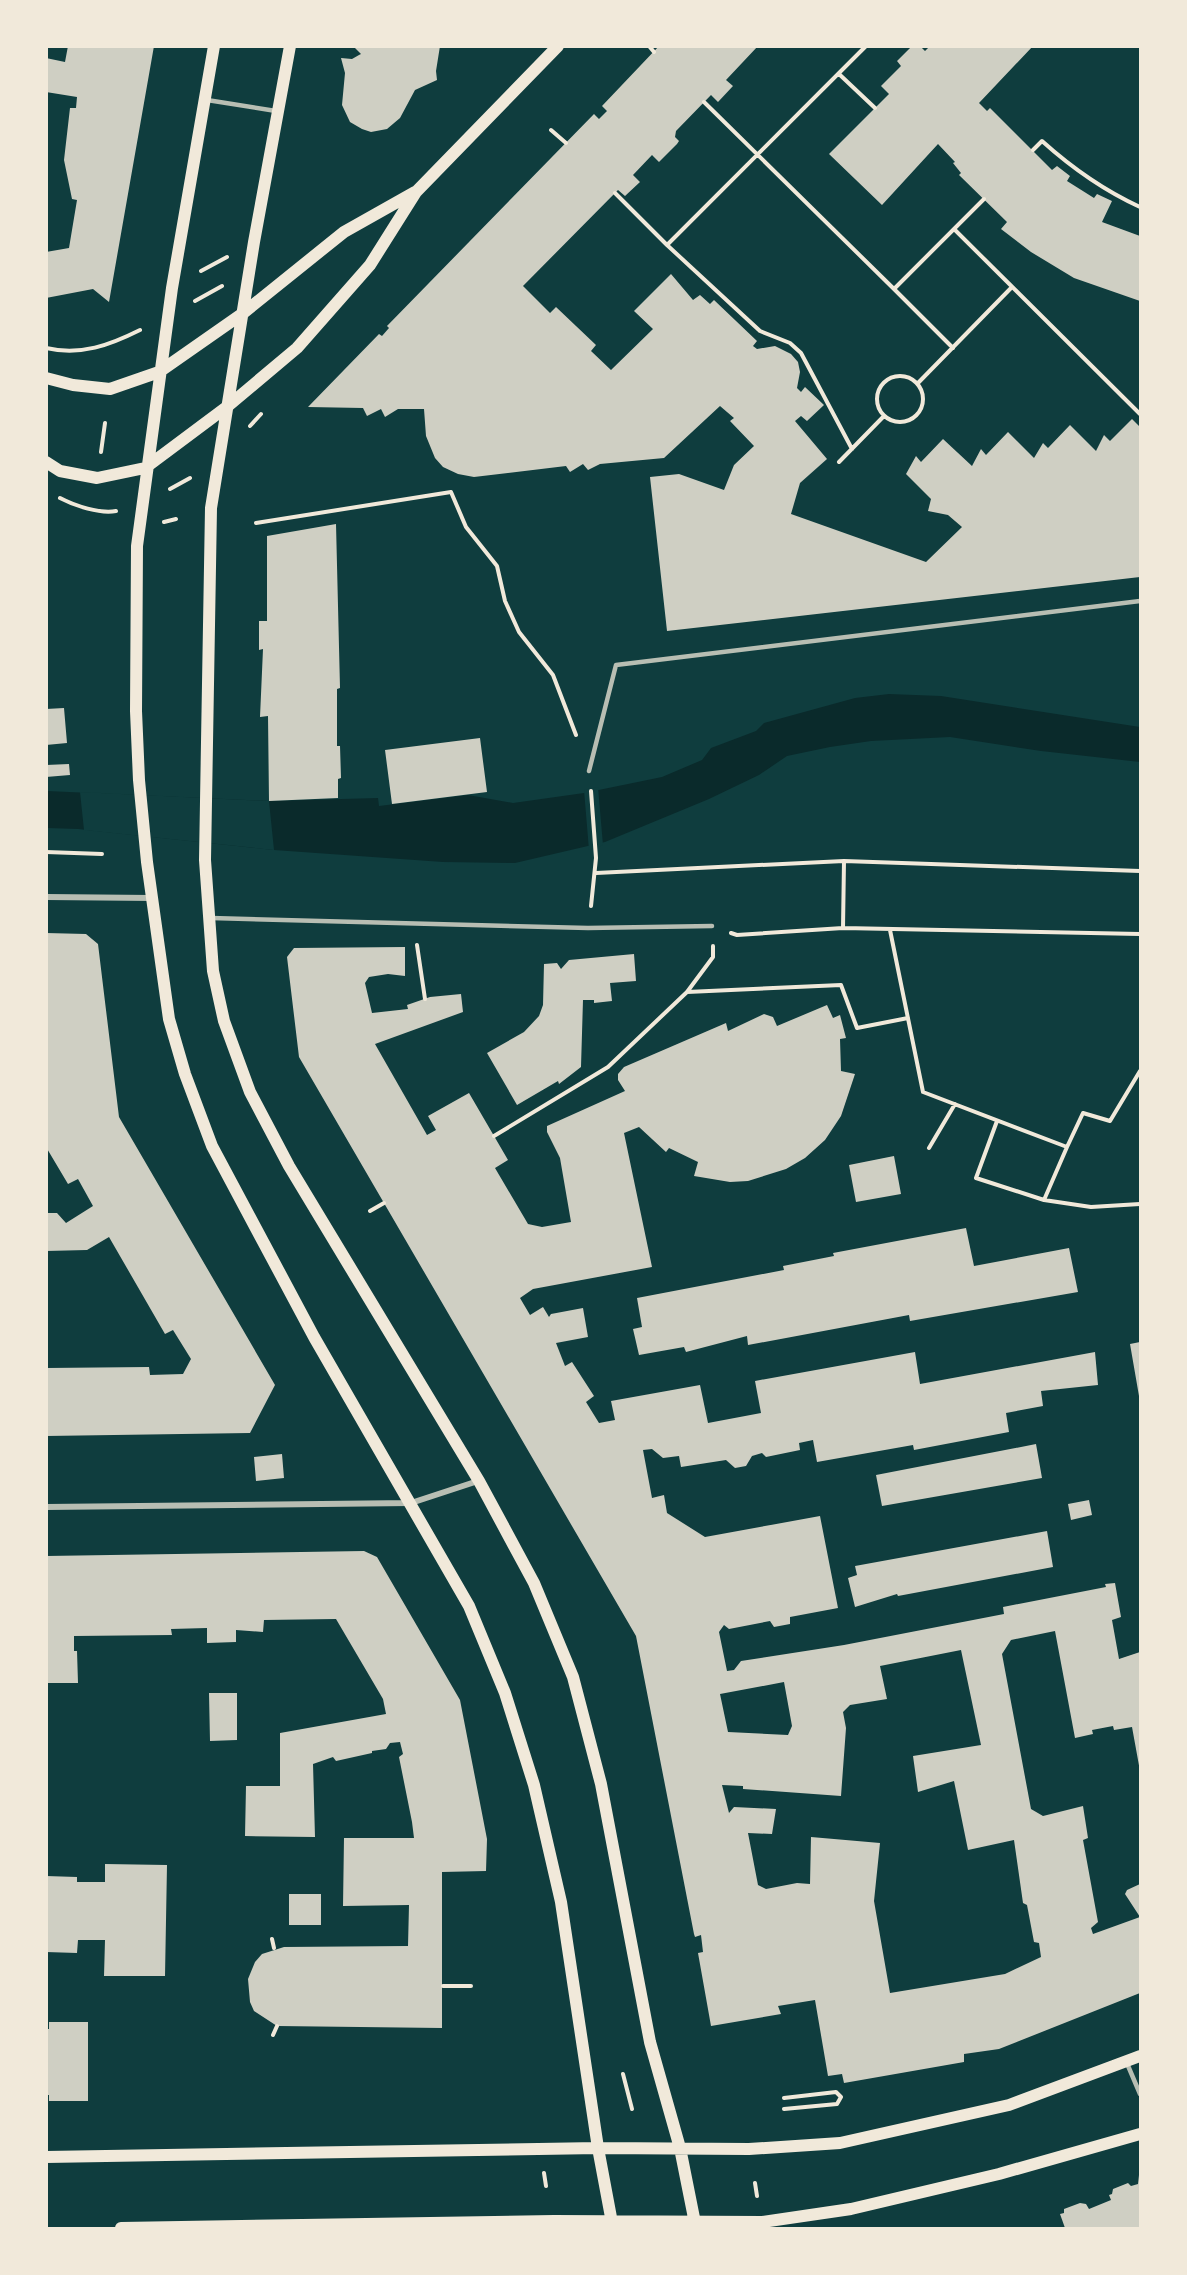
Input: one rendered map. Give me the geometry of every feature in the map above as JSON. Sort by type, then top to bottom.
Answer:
[{"type":"main road","points":[[214,46],[159,372],[145,468],[137,546],[136,711],[139,780],[147,862],[169,1019],[185,1074],[212,1146],[314,1337],[469,1606],[505,1693],[534,1785],[561,1902],[598,2148],[612,2225]]},
{"type":"main road","points":[[290,46],[242,314],[210,527],[205,860],[213,971],[224,1021],[250,1092],[289,1166],[479,1481],[534,1583],[573,1677],[601,1785],[650,2042],[680,2148],[695,2225]]},
{"type":"main road","points":[[46,462],[68,473],[97,478],[145,468],[228,406],[297,348],[370,265],[416,192],[558,46]]},
{"type":"main road","points":[[46,378],[110,389],[159,372],[242,314],[344,232],[416,192]]},
{"type":"main road","points":[[46,2157],[598,2148],[749,2149],[840,2143],[1009,2105],[1140,2056]]},
{"type":"main road","points":[[122,2229],[695,2225],[762,2222],[851,2209],[999,2174],[1140,2134]]},
{"type":"street","points":[[46,897],[152,898]]},
{"type":"street","points":[[46,1506],[411,1503],[479,1481]]},
{"type":"lane","points":[[204,100],[279,111]]},
{"type":"lane","points":[[589,771],[616,665],[1140,601]]},
{"type":"lane","points":[[209,918],[588,928],[712,926]]},
{"type":"lane","points":[[1126,2061],[1140,2094]]},
{"type":"path","points":[[649,46],[654,52]]},
{"type":"path","points":[[667,245],[866,46]]},
{"type":"path","points":[[839,74],[875,108]]},
{"type":"path","points":[[704,102],[952,348]]},
{"type":"path","points":[[551,130],[566,143]]},
{"type":"path","points":[[1033,150],[1042,141],[1069,165],[1109,192],[1140,207]]},
{"type":"path","points":[[615,193],[667,245],[760,331],[790,343],[801,353],[852,449]]},
{"type":"path","points":[[894,289],[984,199]]},
{"type":"path","points":[[954,229],[1140,414]]},
{"type":"path","points":[[201,271],[229,256]]},
{"type":"path","points":[[918,383],[1012,287]]},
{"type":"path","points":[[897,376],[912,378],[918,383],[924,398],[920,413],[907,422],[891,421],[884,416],[879,410],[877,396],[884,382],[897,376]]},
{"type":"path","points":[[839,462],[884,416]]},
{"type":"path","points":[[100,457],[105,423]]},
{"type":"path","points":[[256,523],[451,492],[466,527],[497,566],[505,601],[519,632],[553,675],[589,771],[596,873],[588,928]]},
{"type":"path","points":[[164,522],[176,519]]},
{"type":"path","points":[[46,852],[102,854]]},
{"type":"path","points":[[596,873],[844,861],[1140,871]]},
{"type":"path","points":[[843,928],[844,861]]},
{"type":"path","points":[[416,923],[425,999]]},
{"type":"path","points":[[494,1136],[608,1067],[687,992],[713,957],[712,926],[737,935],[843,928],[1140,934]]},
{"type":"path","points":[[890,930],[923,1092],[1067,1147]]},
{"type":"path","points":[[687,992],[841,985],[857,1028],[908,1018]]},
{"type":"path","points":[[1044,1200],[1083,1113],[1110,1121],[1140,1071]]},
{"type":"path","points":[[929,1148],[955,1104]]},
{"type":"path","points":[[997,1121],[976,1178],[1044,1200],[1091,1207],[1140,1204]]},
{"type":"path","points":[[370,1211],[384,1203]]},
{"type":"path","points":[[272,1939],[274,1948]]},
{"type":"path","points":[[443,1986],[471,1986]]},
{"type":"path","points":[[273,2035],[277,2026]]},
{"type":"path","points":[[623,2073],[632,2109]]},
{"type":"path","points":[[783,2098],[836,2092],[841,2097],[837,2104],[784,2109]]},
{"type":"path","points":[[544,2172],[546,2187]]},
{"type":"path","points":[[755,2183],[757,2196]]},
{"type":"water","points":[[889,694],[941,696],[1140,727],[1140,762],[1041,751],[950,737],[871,741],[830,747],[787,756],[759,775],[709,799],[605,842],[515,863],[443,862],[274,850],[78,829],[47,828],[47,791],[269,801],[378,798],[379,806],[468,795],[513,803],[584,793],[662,777],[702,760],[711,748],[756,731],[764,723],[855,698]]},
{"type":"pier","points":[[598,787],[603,845],[589,850],[584,790]]},
{"type":"pier","points":[[80,792],[269,801],[274,850],[84,830]]},
{"type":"building","points":[[68,46],[154,46],[109,302],[93,289],[46,298],[46,252],[69,248],[77,200],[72,199],[64,160],[70,108],[76,108],[77,97],[46,92],[46,58],[65,62]]},
{"type":"building","points":[[353,46],[440,46],[437,80],[415,90],[400,118],[387,129],[371,132],[362,129],[350,122],[342,105],[345,73],[341,58],[352,59],[361,54]]},
{"type":"building","points":[[659,46],[758,46],[726,80],[733,86],[718,102],[711,95],[676,131],[675,137],[679,141],[677,144],[659,162],[652,155],[633,175],[640,182],[625,196],[618,190],[523,286],[550,313],[556,307],[596,345],[591,351],[611,370],[653,329],[634,311],[671,274],[693,300],[700,295],[710,304],[714,300],[757,341],[753,346],[757,349],[775,346],[791,354],[798,362],[800,372],[797,388],[801,392],[805,387],[824,405],[807,421],[801,416],[795,421],[827,459],[800,483],[791,514],[926,562],[962,527],[948,515],[928,511],[931,499],[906,474],[916,456],[921,462],[943,439],[972,466],[981,449],[986,455],[1008,432],[1034,458],[1043,443],[1048,448],[1070,425],[1096,451],[1104,435],[1110,441],[1132,419],[1140,427],[1140,577],[667,631],[650,477],[679,474],[724,490],[734,465],[754,446],[730,421],[734,418],[720,406],[664,458],[600,464],[588,470],[583,464],[570,472],[566,466],[474,477],[458,474],[443,467],[435,458],[426,436],[424,409],[398,409],[385,417],[381,409],[367,416],[363,408],[308,407],[379,334],[382,336],[389,328],[387,326],[594,114],[599,119],[607,111],[602,106]]},
{"type":"building","points":[[912,46],[920,46],[925,51],[930,46],[1033,46],[979,103],[987,111],[990,108],[1052,170],[1057,166],[1070,176],[1067,181],[1094,198],[1097,194],[1112,201],[1102,222],[1140,236],[1140,301],[1074,278],[1031,252],[1001,229],[1007,222],[959,175],[961,173],[953,163],[955,162],[938,144],[882,205],[829,154],[889,94],[881,86],[901,66],[897,61]]},
{"type":"building","points":[[336,524],[340,688],[337,689],[337,746],[340,746],[341,778],[338,779],[338,798],[269,801],[268,716],[260,717],[263,649],[259,650],[259,621],[267,621],[267,536]]},
{"type":"building","points":[[64,708],[67,743],[46,745],[46,709]]},
{"type":"building","points":[[480,738],[487,792],[392,804],[385,750]]},
{"type":"building","points":[[69,764],[70,775],[46,777],[46,765]]},
{"type":"building","points":[[46,933],[86,934],[98,944],[119,1117],[275,1385],[250,1433],[46,1436],[46,1368],[149,1367],[150,1375],[183,1374],[191,1359],[173,1330],[165,1334],[109,1237],[87,1250],[46,1251],[46,1213],[57,1213],[66,1223],[93,1206],[78,1179],[68,1184],[46,1147]]},
{"type":"building","points":[[405,947],[405,976],[388,974],[369,977],[365,983],[372,1013],[408,1009],[407,1005],[430,997],[461,994],[463,1012],[375,1044],[427,1135],[436,1130],[428,1116],[469,1093],[508,1160],[495,1168],[528,1224],[542,1227],[571,1222],[560,1158],[547,1132],[547,1126],[625,1091],[618,1080],[618,1074],[624,1067],[726,1023],[728,1031],[764,1014],[773,1017],[777,1026],[827,1005],[833,1018],[840,1015],[846,1038],[840,1039],[841,1071],[855,1074],[841,1116],[825,1140],[805,1158],[786,1169],[748,1181],[730,1182],[694,1176],[698,1162],[669,1148],[666,1152],[639,1127],[624,1133],[652,1267],[533,1289],[520,1298],[530,1315],[543,1307],[549,1317],[551,1314],[583,1308],[588,1337],[556,1343],[565,1366],[572,1362],[594,1396],[586,1402],[599,1423],[615,1420],[611,1401],[700,1385],[708,1423],[761,1413],[755,1381],[915,1352],[920,1384],[1095,1352],[1098,1385],[1041,1391],[1043,1406],[1006,1413],[1009,1432],[914,1450],[913,1445],[817,1462],[813,1440],[799,1443],[800,1450],[766,1457],[762,1453],[752,1456],[746,1466],[735,1468],[726,1460],[681,1467],[679,1456],[663,1458],[652,1449],[643,1450],[652,1498],[664,1495],[667,1513],[705,1537],[820,1516],[838,1608],[790,1617],[790,1624],[774,1627],[770,1621],[729,1629],[724,1625],[719,1632],[727,1671],[734,1670],[741,1661],[844,1645],[1004,1614],[1003,1607],[1106,1587],[1105,1584],[1115,1583],[1121,1617],[1112,1620],[1119,1659],[1140,1652],[1140,1771],[1132,1727],[1114,1730],[1113,1726],[1092,1730],[1093,1734],[1075,1738],[1055,1631],[1011,1640],[1002,1654],[1031,1809],[1043,1816],[1083,1806],[1088,1838],[1083,1840],[1098,1922],[1091,1928],[1093,1934],[1140,1917],[1140,1993],[999,2049],[964,2054],[964,2062],[844,2083],[842,2074],[828,2076],[815,2000],[778,2006],[781,2014],[711,2026],[698,1953],[703,1952],[701,1935],[695,1937],[694,1934],[636,1636],[299,1057],[287,957],[294,948]],"holes":[[[961,1650],[981,1745],[913,1756],[918,1792],[954,1781],[968,1850],[1014,1840],[1023,1903],[1027,1905],[1034,1942],[1039,1943],[1041,1957],[1005,1974],[890,1993],[874,1901],[880,1843],[811,1837],[810,1884],[797,1883],[766,1889],[758,1885],[748,1833],[772,1834],[776,1809],[734,1807],[729,1813],[722,1785],[743,1786],[743,1789],[841,1796],[846,1728],[843,1712],[850,1705],[887,1699],[880,1666]],[[784,1682],[792,1726],[788,1735],[728,1732],[720,1694]]]},
{"type":"building","points":[[634,954],[636,981],[610,983],[612,1001],[594,1003],[594,1000],[583,1000],[581,1067],[559,1084],[558,1081],[517,1105],[487,1053],[524,1032],[539,1016],[543,1005],[544,964],[557,963],[561,969],[569,960]]},
{"type":"building","points":[[894,1156],[901,1194],[856,1202],[849,1165]]},
{"type":"building","points":[[966,1228],[974,1266],[1069,1248],[1078,1292],[910,1321],[909,1315],[748,1345],[747,1336],[686,1352],[684,1347],[639,1355],[633,1329],[642,1327],[637,1298],[784,1270],[783,1266],[834,1256],[833,1253]]},
{"type":"building","points":[[1140,1342],[1140,1396],[1139,1396],[1130,1344]]},
{"type":"building","points":[[1036,1444],[1042,1478],[882,1506],[876,1475]]},
{"type":"building","points":[[282,1454],[284,1478],[256,1481],[254,1457]]},
{"type":"building","points":[[1089,1500],[1092,1515],[1071,1520],[1068,1504]]},
{"type":"building","points":[[1047,1531],[1053,1567],[898,1596],[897,1594],[855,1607],[848,1578],[857,1575],[855,1566]]},
{"type":"building","points":[[364,1551],[377,1557],[460,1700],[487,1839],[486,1871],[442,1872],[442,2028],[277,2026],[254,2011],[250,2002],[248,1979],[255,1962],[262,1954],[284,1947],[408,1946],[409,1905],[343,1906],[344,1838],[414,1838],[399,1757],[403,1754],[400,1742],[390,1743],[386,1749],[372,1751],[372,1753],[336,1761],[333,1757],[313,1764],[315,1837],[245,1836],[246,1786],[280,1786],[280,1733],[386,1714],[383,1699],[336,1619],[264,1620],[263,1632],[236,1630],[236,1642],[207,1643],[207,1628],[171,1629],[172,1635],[74,1636],[78,1683],[46,1683],[46,1556]]},
{"type":"building","points":[[209,1693],[237,1693],[237,1740],[210,1741]]},
{"type":"building","points":[[105,1864],[167,1865],[165,1976],[104,1976],[105,1940],[78,1940],[77,1953],[46,1952],[46,1876],[77,1877],[77,1882],[105,1882]]},
{"type":"building","points":[[1140,1884],[1140,1917],[1125,1894],[1127,1890]]},
{"type":"building","points":[[289,1894],[321,1894],[321,1925],[289,1925]]},
{"type":"building","points":[[49,2022],[88,2022],[88,2101],[49,2101],[49,2095],[46,2095],[46,2029],[49,2029]]},
{"type":"building","points":[[1139,2175],[1140,2228],[1065,2228],[1060,2214],[1064,2213],[1064,2209],[1080,2203],[1086,2204],[1089,2209],[1111,2200],[1109,2195],[1112,2194],[1113,2189],[1128,2183],[1131,2186],[1138,2184]]}]
